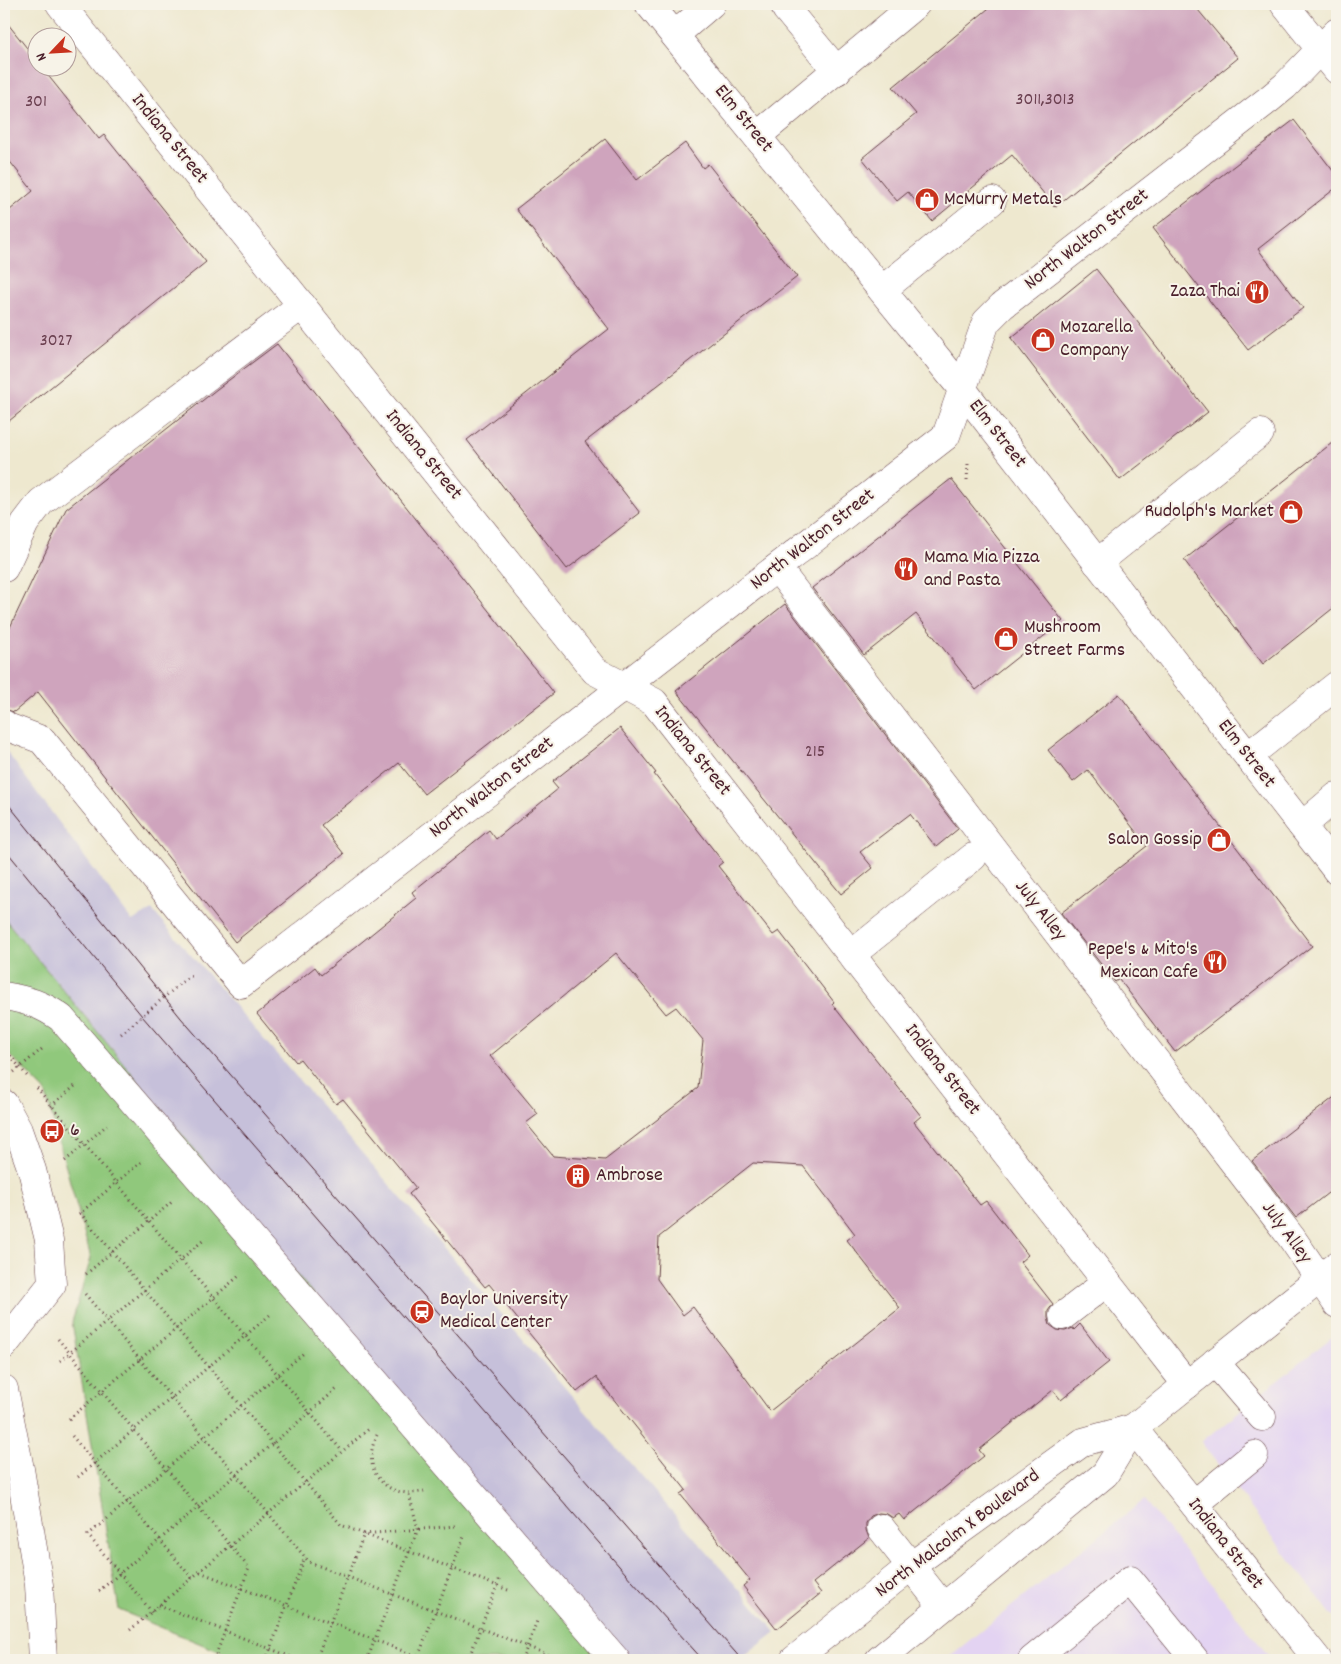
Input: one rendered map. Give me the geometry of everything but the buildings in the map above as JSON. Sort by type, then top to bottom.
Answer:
[{"type":"street","name":"Indiana Street","points":[[60,4],[595,671],[654,702],[1186,1385]]},
{"type":"street","name":"Elm Street","points":[[649,4],[963,390],[1337,872]]},
{"type":"street","points":[[675,35],[711,4]]},
{"type":"street","points":[[792,4],[786,9],[837,71]]},
{"type":"street","points":[[757,136],[916,4]]},
{"type":"street","points":[[1284,4],[1329,40],[1337,70]]},
{"type":"street","name":"North Walton Street","points":[[4,724],[42,740],[241,984],[946,436],[986,322],[1002,306],[1268,100],[1285,86],[1329,40]]},
{"type":"street","points":[[882,290],[992,201]]},
{"type":"street","points":[[4,568],[25,524],[41,502],[302,304]]},
{"type":"street","points":[[1098,563],[1260,433]]},
{"type":"street","name":"July Alley","points":[[777,568],[1291,1237],[1328,1272],[1337,1304]]},
{"type":"street","points":[[1248,756],[1337,685]]},
{"type":"street","points":[[1302,826],[1337,796]]},
{"type":"street","points":[[852,954],[973,857]]},
{"type":"street","points":[[4,996],[27,1000],[45,1007],[61,1018],[396,1406],[473,1512],[514,1542],[616,1660]]},
{"type":"street","points":[[4,1104],[18,1130],[32,1170],[49,1240],[52,1284],[4,1345]]},
{"type":"street","name":"North Malcolm X Boulevard","points":[[879,1660],[1105,1474],[1133,1428],[1328,1272]]},
{"type":"street","points":[[1063,1316],[1107,1282]]},
{"type":"street","points":[[1216,1362],[1262,1418]]},
{"type":"street","points":[[4,1389],[20,1469],[39,1585],[43,1660]]},
{"type":"street","name":"Indiana Street","points":[[1133,1428],[1318,1660]]},
{"type":"street","name":"North Malcolm X Boulevard","points":[[794,1660],[911,1566],[1083,1442],[1133,1428]]},
{"type":"street","points":[[1194,1504],[1254,1455]]},
{"type":"street","points":[[881,1528],[943,1607]]},
{"type":"street","points":[[1032,1660],[1130,1580],[1195,1660]]},
{"type":"path","points":[[967,480],[968,463]]},
{"type":"path","points":[[46,1111],[97,1060],[187,978]]},
{"type":"path","points":[[8,1077],[68,1026]]},
{"type":"path","points":[[4,1048],[342,1451]]},
{"type":"path","points":[[62,1163],[134,1102]]},
{"type":"path","points":[[75,1218],[167,1140]]},
{"type":"path","points":[[83,1276],[200,1178]]},
{"type":"path","points":[[75,1207],[341,1525],[516,1593]]},
{"type":"path","points":[[60,1360],[232,1216]]},
{"type":"path","points":[[70,1419],[265,1254]]},
{"type":"path","points":[[81,1289],[309,1562],[562,1660]]},
{"type":"path","points":[[78,1477],[298,1292]]},
{"type":"path","points":[[152,1612],[88,1535],[330,1330]]},
{"type":"path","points":[[58,1339],[249,1568],[214,1660]]},
{"type":"path","points":[[99,1591],[363,1368]]},
{"type":"path","points":[[130,1630],[396,1406]]},
{"type":"path","points":[[72,1436],[192,1578]]},
{"type":"path","points":[[367,1660],[418,1529],[409,1494]]},
{"type":"path","points":[[364,1534],[418,1529],[473,1512]]},
{"type":"path","points":[[417,1659],[473,1512]]},
{"type":"path","points":[[316,1660],[364,1534]]},
{"type":"path","points":[[468,1660],[514,1542]]},
{"type":"path","points":[[266,1660],[305,1557]]},
{"type":"path","points":[[200,1572],[375,1640],[417,1659],[426,1660]]},
{"type":"path","points":[[159,1606],[299,1660]]},
{"type":"shaded area","points":[[4,748],[132,921],[152,910],[776,1632],[740,1660],[614,1660],[4,918]]},
{"type":"shaded area","points":[[1337,1333],[1337,1622],[1201,1442]]},
{"type":"shaded area","points":[[1144,1500],[1272,1660],[945,1660]]},
{"type":"green space","points":[[4,918],[614,1660],[240,1660],[119,1610],[72,1322],[91,1258],[45,1091],[4,1049]]},
{"type":"tram line","points":[[4,799],[181,1018],[742,1660]]},
{"type":"tram line","points":[[4,848],[142,1016],[632,1581],[703,1660]]},
{"type":"place","name":"McMurry Metals","points":[[927,200]]},
{"type":"place","name":"Zaza Thai","points":[[1257,292]]},
{"type":"place","name":"Mozarella Company","points":[[1043,340]]},
{"type":"place","name":"Rudolph's Market","points":[[1291,512]]},
{"type":"place","name":"Mama Mia Pizza and Pasta","points":[[906,569]]},
{"type":"place","name":"Mushroom Street Farms","points":[[1006,639]]},
{"type":"place","name":"Salon Gossip","points":[[1219,840]]},
{"type":"place","name":"Pepe's & Mito's Mexican Cafe","points":[[1215,962]]},
{"type":"place","name":"6","points":[[52,1131]]},
{"type":"place","name":"Ambrose","points":[[578,1176]]},
{"type":"place","name":"Baylor University Medical Center","points":[[422,1312]]}]
